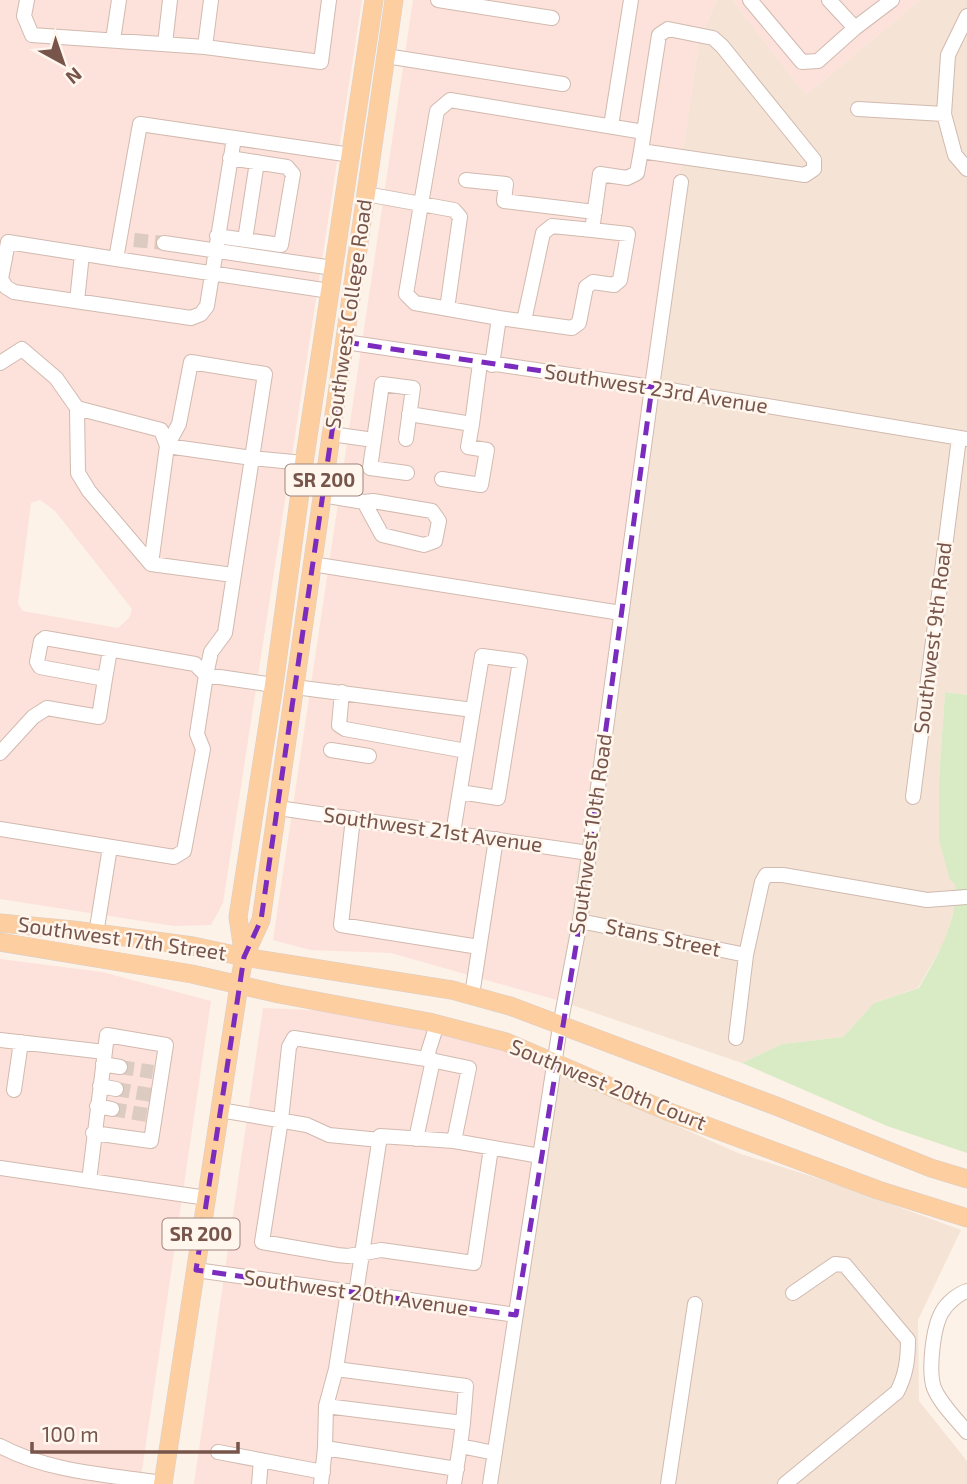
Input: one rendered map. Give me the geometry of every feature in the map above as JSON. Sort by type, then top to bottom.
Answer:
[{"type":"main road","name":"Southwest College Road","points":[[244,957],[238,917],[374,0]]},
{"type":"main road","name":"Southwest College Road","points":[[163,1484],[239,985],[244,957],[261,920],[394,0]]},
{"type":"main road","name":"Southwest 17th Street","points":[[0,923],[193,946],[244,957]]},
{"type":"main road","name":"Southwest 17th Street","points":[[0,942],[192,974],[239,985]]},
{"type":"main road","name":"Southwest 20th Court","points":[[244,957],[452,990],[510,1006],[800,1115],[931,1168],[967,1179]]},
{"type":"main road","name":"Southwest 20th Court","points":[[239,985],[437,1024],[506,1042],[669,1112],[878,1190],[967,1218]]},
{"type":"street","points":[[27,0],[24,16],[32,34],[205,47],[321,62],[329,0]]},
{"type":"street","points":[[113,40],[119,0]]},
{"type":"street","points":[[165,44],[170,0]]},
{"type":"street","points":[[205,47],[211,0]]},
{"type":"street","points":[[438,0],[552,18]]},
{"type":"street","points":[[611,126],[631,0]]},
{"type":"street","points":[[750,0],[802,62],[818,61],[892,0]]},
{"type":"street","points":[[829,0],[855,28]]},
{"type":"street","points":[[967,16],[948,55],[944,114],[955,155],[967,169]]},
{"type":"street","points":[[592,230],[600,174],[627,178],[637,173],[659,35],[668,29],[713,38],[722,46],[814,160],[814,169],[805,175],[641,151]]},
{"type":"street","points":[[386,56],[563,84]]},
{"type":"street","points":[[524,321],[543,233],[552,226],[628,234],[620,280],[614,285],[593,282],[586,287],[579,323],[572,328],[499,318],[415,303],[406,294],[437,111],[450,100],[644,132]]},
{"type":"street","points":[[858,109],[944,114]]},
{"type":"street","points":[[116,259],[127,239],[140,124],[351,155]]},
{"type":"street","points":[[234,138],[214,252],[211,273],[206,306],[201,314],[191,318],[14,292],[6,287],[1,279],[8,242],[82,254],[211,273],[330,291]]},
{"type":"street","points":[[217,236],[281,245],[293,174],[287,167],[230,159]]},
{"type":"street","points":[[245,240],[257,162]]},
{"type":"street","points":[[467,180],[506,184],[504,201],[594,212]]},
{"type":"street","name":"Southwest 10th Road","points":[[490,1484],[554,1063],[580,921],[681,182]]},
{"type":"street","points":[[366,194],[454,210],[460,217],[447,309]]},
{"type":"street","points":[[164,243],[333,268]]},
{"type":"street","points":[[77,301],[82,254]]},
{"type":"street","points":[[442,479],[481,485],[487,450],[468,447],[499,318]]},
{"type":"street","name":"Southwest 23rd Avenue","points":[[345,342],[652,387],[963,438]]},
{"type":"street","points":[[0,363],[22,349],[56,378],[77,408],[78,473],[89,491],[151,564],[233,575]]},
{"type":"street","points":[[0,829],[174,857],[184,850],[203,749],[197,734],[206,676],[211,652],[225,633],[265,374],[191,362],[179,424],[167,446],[151,564]]},
{"type":"street","points":[[405,439],[413,388],[382,384],[370,468],[407,473]]},
{"type":"street","points":[[77,408],[161,430],[167,446]]},
{"type":"street","points":[[409,414],[472,424]]},
{"type":"street","points":[[331,435],[374,440]]},
{"type":"street","name":"Southwest 9th Road","points":[[913,797],[963,438]]},
{"type":"street","points":[[167,446],[304,463]]},
{"type":"street","points":[[322,495],[432,511],[439,521],[435,541],[424,545],[382,535],[364,502]]},
{"type":"street","points":[[312,564],[621,613]]},
{"type":"street","points":[[105,679],[40,667],[37,662],[41,641],[45,638],[195,664],[206,676],[274,685]]},
{"type":"street","points":[[0,753],[33,717],[47,708],[99,717],[110,650]]},
{"type":"street","points":[[453,833],[482,656],[520,661],[498,798],[460,792]]},
{"type":"street","points":[[295,687],[473,710]]},
{"type":"street","points":[[342,692],[339,724],[345,729],[466,751]]},
{"type":"street","points":[[331,750],[369,756]]},
{"type":"street","name":"Southwest 21st Avenue","points":[[278,808],[589,853]]},
{"type":"street","points":[[353,818],[341,925],[479,947]]},
{"type":"street","points":[[472,995],[496,839]]},
{"type":"street","points":[[96,933],[110,847]]},
{"type":"street","points":[[736,1038],[746,955],[766,874],[783,874],[927,900],[967,897]]},
{"type":"street","name":"Stans Street","points":[[580,921],[746,955]]},
{"type":"street","points":[[416,1139],[437,1024]]},
{"type":"street","points":[[89,1181],[93,1133],[107,1035],[166,1045],[157,1072],[151,1116],[151,1141],[93,1133]]},
{"type":"street","points":[[454,1141],[470,1068],[294,1038],[289,1047],[262,1242],[337,1255],[381,1250],[474,1263],[491,1148]]},
{"type":"street","points":[[0,1040],[104,1058],[120,1067]]},
{"type":"street","points":[[15,1090],[21,1042]]},
{"type":"street","points":[[100,1086],[116,1089]]},
{"type":"street","points":[[97,1107],[113,1109]]},
{"type":"street","points":[[220,1110],[307,1125],[328,1135],[380,1140]]},
{"type":"street","points":[[218,1452],[261,1460],[322,1478],[326,1406],[362,1254],[380,1136],[454,1141],[540,1156]]},
{"type":"street","points":[[0,1168],[207,1198]]},
{"type":"street","points":[[785,1484],[897,1392],[905,1378],[908,1360],[908,1340],[845,1265],[835,1264],[793,1293]]},
{"type":"street","name":"Southwest 20th Avenue","points":[[196,1270],[516,1315]]},
{"type":"street","points":[[967,1291],[954,1298],[942,1312],[936,1329],[932,1359],[933,1386],[967,1432]]},
{"type":"street","points":[[668,1484],[695,1304]]},
{"type":"street","points":[[325,1448],[455,1477],[460,1446],[466,1386],[336,1369]]},
{"type":"street","points":[[326,1406],[463,1423]]},
{"type":"street","points":[[0,1446],[17,1455],[50,1464],[163,1484]]},
{"type":"street","points":[[460,1446],[495,1453]]},
{"type":"street","points":[[259,1484],[261,1460]]},
{"type":"highlighted area","points":[[345,342],[652,387],[580,921],[516,1315],[196,1270],[244,957],[261,920]]},
{"type":"shaded area","points":[[0,0],[362,0],[223,903],[211,925],[174,926],[0,899]],"holes":[[[40,500],[55,511],[132,609],[129,618],[118,628],[23,611],[18,604],[31,503]]]},
{"type":"shaded area","points":[[413,0],[717,0],[699,41],[557,1000],[391,953],[310,950],[273,940]]},
{"type":"shaded area","points":[[717,0],[732,0],[806,95],[920,0],[967,0],[967,695],[945,692],[939,779],[939,840],[955,884],[956,899],[947,937],[918,988],[874,1003],[843,1037],[782,1044],[742,1063],[557,1000],[699,41]]},
{"type":"shaded area","points":[[732,0],[920,0],[806,95]]},
{"type":"shaded area","points":[[0,959],[102,972],[211,1001],[140,1484],[0,1484]]},
{"type":"shaded area","points":[[263,1008],[332,1011],[359,1016],[506,1050],[547,1068],[485,1484],[194,1484]]},
{"type":"shaded area","points":[[547,1068],[738,1153],[842,1186],[961,1230],[918,1320],[919,1401],[967,1461],[967,1484],[485,1484]]},
{"type":"green space","points":[[945,692],[967,695],[967,1153],[887,1126],[742,1063],[782,1044],[843,1037],[874,1003],[919,988],[933,964],[950,926],[955,898],[955,884],[950,880],[939,840],[939,779]]},
{"type":"tunnel","points":[[134,240],[164,243]]},
{"type":"tunnel","points":[[120,1067],[153,1072]]},
{"type":"tunnel","points":[[116,1089],[151,1095]]},
{"type":"tunnel","points":[[112,1109],[147,1115]]}]
